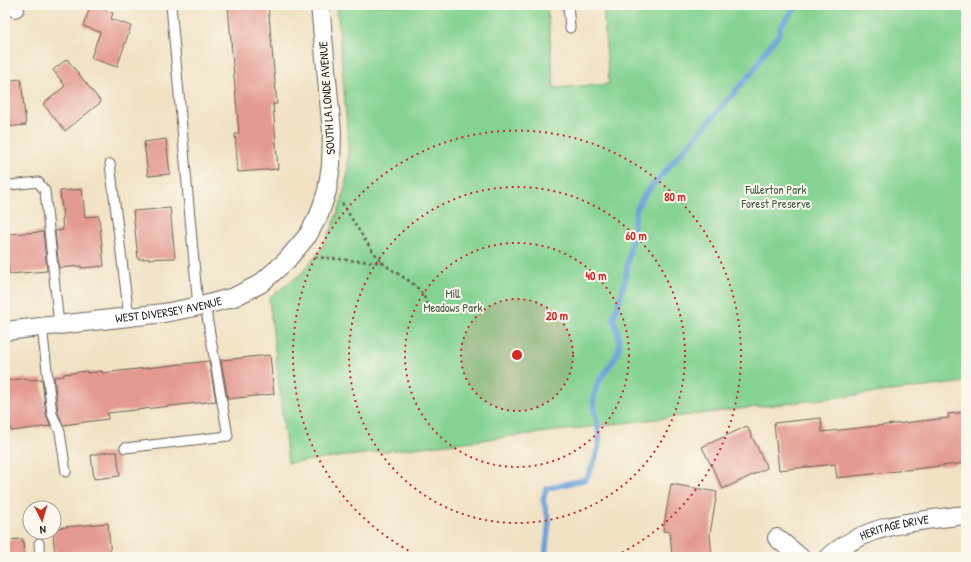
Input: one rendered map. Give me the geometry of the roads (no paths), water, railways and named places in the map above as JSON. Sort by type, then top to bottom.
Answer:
[{"type":"street","name":"SOUTH LA LONDE AVENUE","points":[[308,234],[320,215],[327,191],[331,165],[332,132],[320,5]]},
{"type":"street","name":"WEST DIVERSEY AVENUE","points":[[5,331],[129,317],[202,306],[234,297],[260,284],[286,261],[308,234]]},
{"type":"street","name":"HERITAGE DRIVE","points":[[829,557],[837,550],[865,534],[895,524],[966,515]]},
{"type":"street","points":[[777,538],[800,557]]},
{"type":"lane","points":[[125,448],[228,436],[202,306],[171,5]]},
{"type":"lane","points":[[568,5],[570,28]]},
{"type":"lane","points":[[110,164],[129,317]]},
{"type":"lane","points":[[11,184],[38,182],[45,191],[51,326],[52,414],[60,432],[66,472]]},
{"type":"lane","points":[[39,543],[40,557]]},
{"type":"waterway","points":[[545,557],[549,520],[543,500],[546,489],[586,479],[597,452],[599,436],[594,407],[594,396],[597,385],[617,353],[619,344],[618,333],[613,319],[625,282],[636,210],[645,194],[755,69],[764,53],[779,34],[781,25],[798,5]]},
{"type":"park label","name":"Fullerton Park Forest Preserve","points":[[776,197]]},
{"type":"park label","name":"Mill Meadows Park","points":[[453,301]]}]
